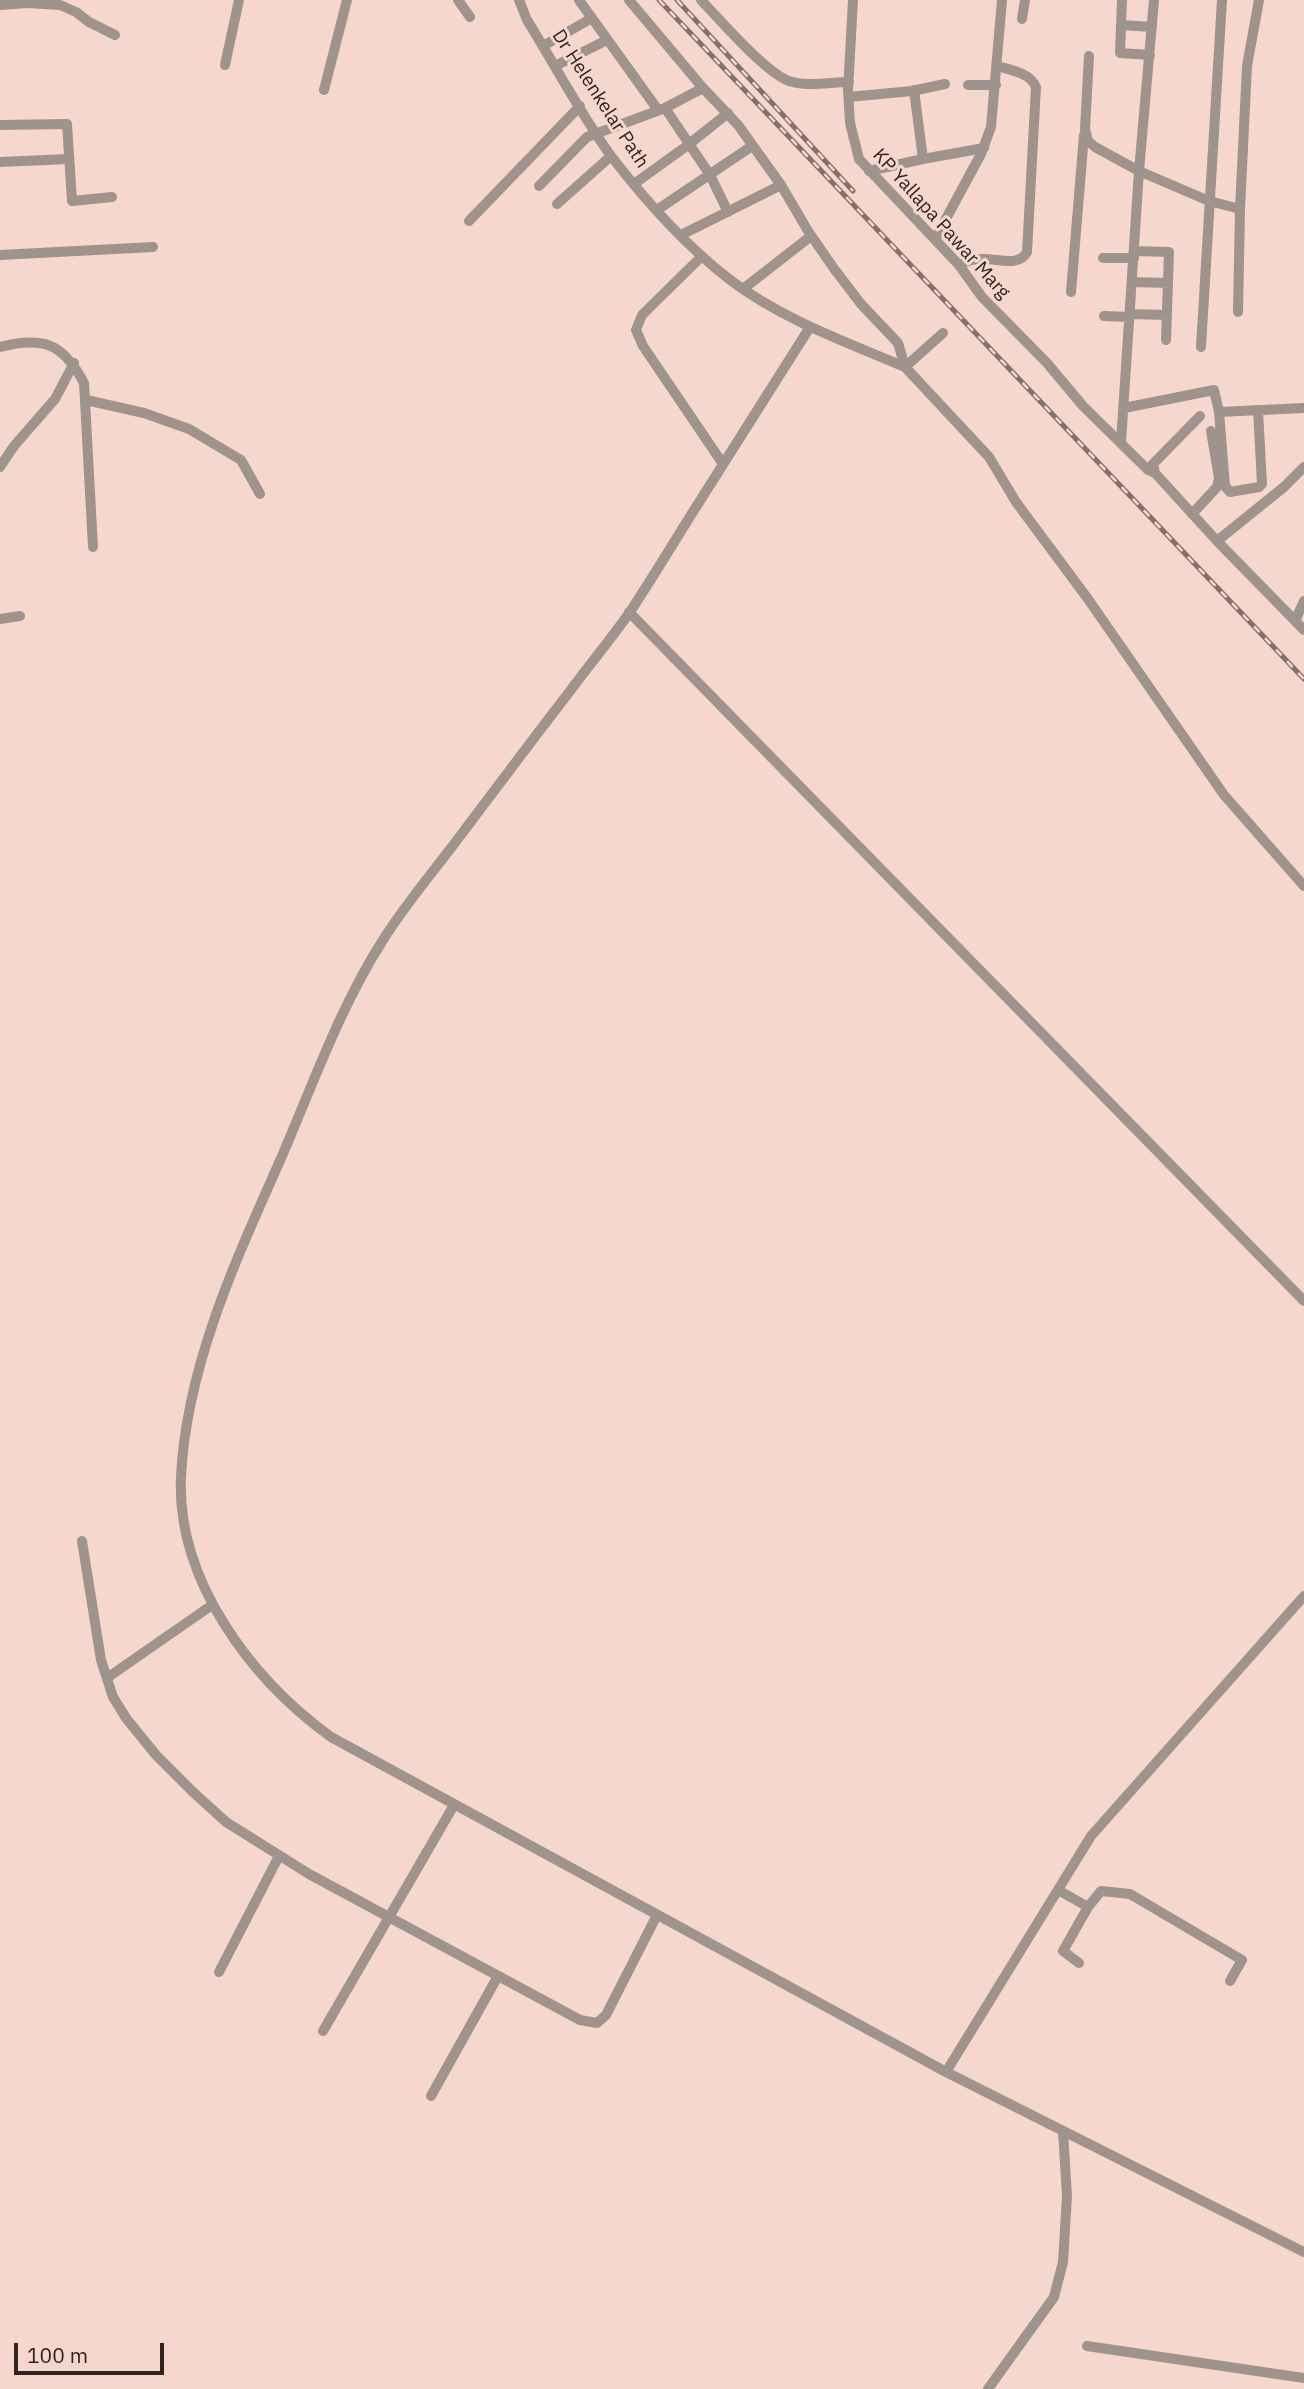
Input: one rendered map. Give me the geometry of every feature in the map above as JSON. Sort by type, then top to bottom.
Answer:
[{"type":"street","points":[[225,65],[239,0]]},
{"type":"street","points":[[324,90],[347,0]]},
{"type":"street","points":[[458,0],[470,17]]},
{"type":"street","name":"Dr Helenkelar Path","points":[[519,0],[527,20],[611,156],[657,210],[702,256],[743,289],[810,327],[905,368]]},
{"type":"street","points":[[579,0],[710,175],[728,212]]},
{"type":"street","points":[[629,0],[703,88],[728,113],[781,185],[811,236],[861,304],[898,343],[905,368],[989,457],[1016,502],[1088,599],[1224,795],[1304,886]]},
{"type":"street","points":[[701,0],[746,47],[780,77],[799,83],[849,82]]},
{"type":"street","name":"KP Yallapa Pawar Marg","points":[[853,0],[849,97],[850,123],[859,159],[959,265],[982,297],[1083,405],[1122,438],[1149,470],[1154,469],[1217,541],[1304,630]]},
{"type":"street","points":[[935,239],[984,148],[991,127],[1002,0]]},
{"type":"street","points":[[1022,19],[1025,0]]},
{"type":"street","points":[[1122,0],[1120,53],[1150,55]]},
{"type":"street","points":[[1122,438],[1139,171],[1154,0]]},
{"type":"street","points":[[1201,347],[1222,0]]},
{"type":"street","points":[[1238,312],[1247,66],[1259,0]]},
{"type":"street","points":[[0,5],[50,2],[66,7],[89,22],[116,34]]},
{"type":"street","points":[[543,46],[592,18]]},
{"type":"street","points":[[1121,25],[1152,27]]},
{"type":"street","points":[[555,66],[607,40]]},
{"type":"street","points":[[1071,292],[1089,56]]},
{"type":"street","points":[[959,265],[968,260],[1016,261],[1024,258],[1027,252],[1037,86],[1026,75],[997,66]]},
{"type":"street","points":[[849,97],[945,84]]},
{"type":"street","points":[[968,85],[996,85]]},
{"type":"street","points":[[539,186],[581,142],[596,132],[661,109],[703,88]]},
{"type":"street","points":[[914,90],[923,159]]},
{"type":"street","points":[[470,221],[580,106]]},
{"type":"street","points":[[634,184],[728,113]]},
{"type":"street","points":[[0,125],[66,124],[72,201],[112,197]]},
{"type":"street","points":[[1085,129],[1088,141],[1095,147],[1139,171],[1209,201],[1240,209]]},
{"type":"street","points":[[657,210],[752,146]]},
{"type":"street","points":[[869,171],[984,148]]},
{"type":"street","points":[[556,204],[611,156]]},
{"type":"street","points":[[0,162],[69,159]]},
{"type":"street","points":[[681,235],[781,185]]},
{"type":"street","points":[[743,289],[811,236]]},
{"type":"street","points":[[0,255],[153,247]]},
{"type":"street","points":[[1103,258],[1169,251],[1166,340]]},
{"type":"street","points":[[702,256],[642,315],[636,330],[643,346],[723,464]]},
{"type":"street","points":[[1132,282],[1168,283]]},
{"type":"street","points":[[1104,316],[1167,315]]},
{"type":"street","points":[[810,327],[629,612],[382,941],[333,1038],[237,1257],[217,1311],[194,1396],[181,1478],[185,1525],[195,1562],[212,1605],[233,1638],[266,1681],[301,1716],[331,1737],[946,2072],[1304,2252]]},
{"type":"street","points":[[905,368],[943,334]]},
{"type":"street","points":[[0,346],[26,341],[38,342],[61,351],[74,363],[84,383],[93,547]]},
{"type":"street","points":[[0,467],[14,446],[55,399],[74,363]]},
{"type":"street","points":[[1124,408],[1214,390],[1219,412],[1225,486],[1230,492],[1259,487],[1262,484],[1258,410]]},
{"type":"street","points":[[86,400],[144,413],[188,429],[241,460],[260,494]]},
{"type":"street","points":[[1219,412],[1304,408]]},
{"type":"street","points":[[1154,469],[1200,416]]},
{"type":"street","points":[[1192,514],[1217,487],[1219,478],[1212,431]]},
{"type":"street","points":[[1217,541],[1284,487],[1304,467]]},
{"type":"street","points":[[1295,621],[1304,601]]},
{"type":"street","points":[[629,612],[1304,1301]]},
{"type":"street","points":[[0,619],[20,616]]},
{"type":"street","points":[[82,1541],[101,1660],[113,1697],[156,1755],[226,1822],[279,1856],[389,1917],[580,2020],[597,2024],[606,2015],[657,1915]]},
{"type":"street","points":[[946,2072],[1091,1836],[1304,1596]]},
{"type":"street","points":[[107,1678],[212,1605]]},
{"type":"street","points":[[323,2031],[454,1805]]},
{"type":"street","points":[[219,1972],[279,1856]]},
{"type":"street","points":[[1058,1889],[1088,1907]]},
{"type":"street","points":[[1079,1963],[1063,1951],[1088,1907],[1101,1891],[1130,1894],[1242,1960],[1230,1981]]},
{"type":"street","points":[[431,2096],[498,1976]]},
{"type":"street","points":[[988,2389],[1054,2297],[1063,2262],[1067,2209],[1063,2131]]},
{"type":"street","points":[[1087,2346],[1304,2378]]},
{"type":"railway","points":[[659,0],[1304,679]]},
{"type":"railway","points":[[677,0],[853,191]]}]
